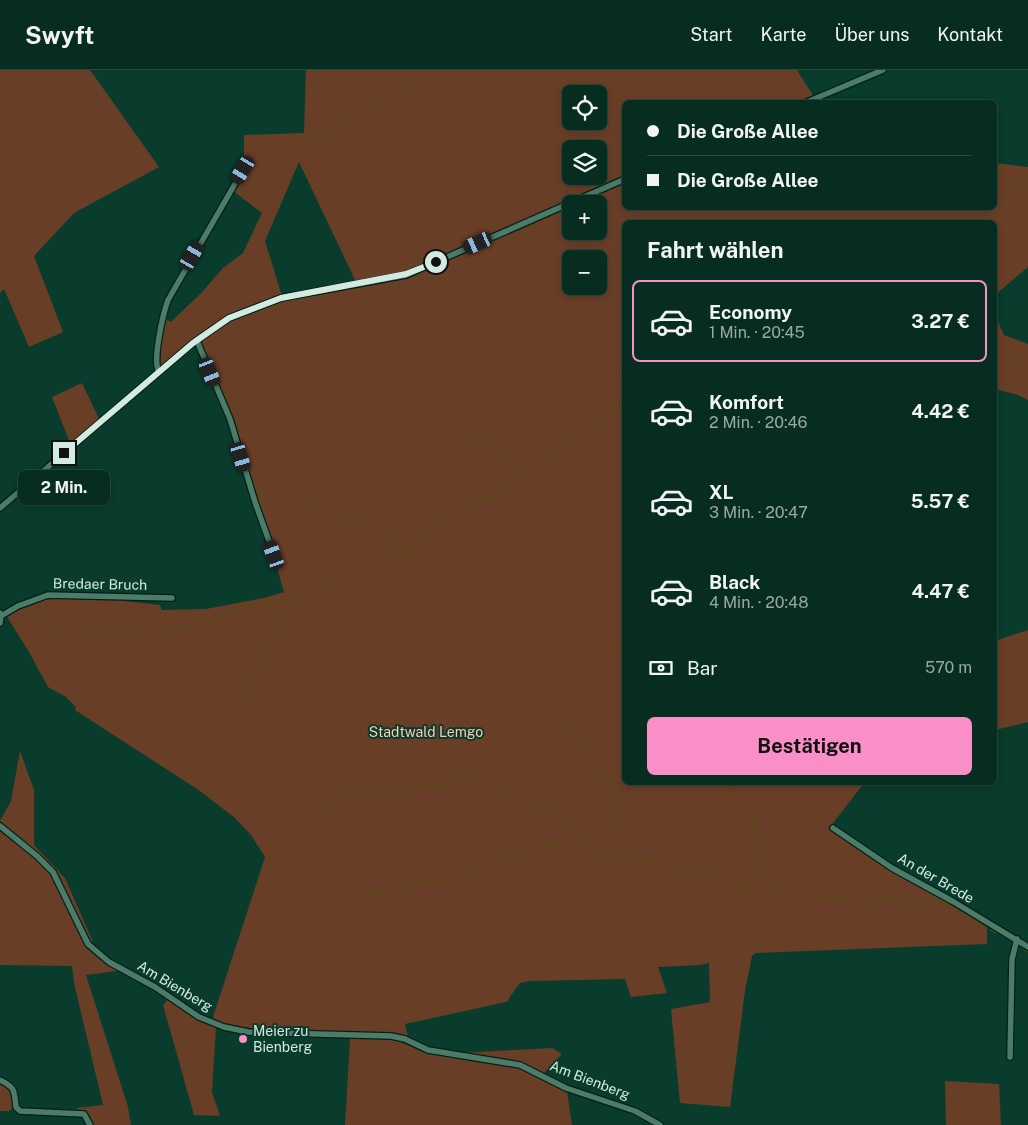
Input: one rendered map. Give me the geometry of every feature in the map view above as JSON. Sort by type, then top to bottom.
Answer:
[{"type":"street","points":[[812,100],[883,70]]},
{"type":"street","points":[[159,372],[157,369],[157,351],[162,318],[168,300],[243,170]]},
{"type":"street","points":[[0,508],[159,372],[229,318],[281,298],[406,274],[622,180]]},
{"type":"street","points":[[197,341],[230,419],[255,502],[274,555]]},
{"type":"street","name":"Bredaer Bruch","points":[[1,614],[48,595],[172,598]]},
{"type":"street","points":[[0,623],[1,614]]},
{"type":"street","name":"Am Bienberg","points":[[0,826],[46,863],[53,872],[88,944],[93,950],[207,1021],[248,1032],[391,1036],[428,1050],[520,1065],[566,1088],[635,1111],[660,1125]]},
{"type":"street","name":"An der Brede","points":[[832,828],[892,868],[954,902],[992,927],[1028,947]]},
{"type":"street","points":[[1010,1057],[1012,959],[1017,940]]},
{"type":"street","points":[[0,1080],[12,1087],[16,1107],[20,1111],[84,1114],[90,1125]]},
{"type":"green space","points":[[0,70],[90,70],[159,167],[74,213],[34,256],[63,332],[29,347],[4,289],[0,293]]},
{"type":"green space","name":"Stadtwald Lemgo","points":[[306,70],[797,70],[816,100],[622,100],[622,210],[997,210],[997,163],[1028,167],[1028,267],[997,293],[997,220],[622,220],[622,785],[862,785],[830,827],[973,916],[987,927],[987,944],[755,953],[752,956],[745,991],[730,1107],[680,1103],[671,1009],[710,1002],[709,963],[658,967],[667,993],[631,997],[625,979],[530,981],[520,983],[506,1002],[405,1024],[408,1037],[359,1032],[259,1029],[235,1026],[212,1020],[265,857],[251,835],[235,818],[200,791],[75,710],[76,707],[66,697],[48,687],[6,615],[18,608],[48,597],[125,599],[125,601],[160,605],[162,610],[206,609],[264,598],[284,592],[236,431],[200,341],[230,320],[281,301],[356,282],[299,162],[265,241],[282,296],[229,315],[197,337],[161,367],[159,366],[158,351],[164,318],[171,322],[202,292],[223,268],[243,253],[262,213],[232,190],[244,167],[244,135],[304,133]]},
{"type":"green space","points":[[997,319],[1004,335],[1028,344],[1028,400],[1018,395],[997,390]]},
{"type":"green space","points":[[82,383],[99,419],[70,443],[52,397]]},
{"type":"green space","points":[[1028,630],[1028,722],[997,730],[997,640]]},
{"type":"green space","points":[[20,751],[34,790],[34,845],[65,878],[93,942],[88,947],[117,968],[117,971],[86,975],[128,1107],[131,1125],[92,1125],[88,1115],[77,1111],[77,1108],[103,1105],[74,983],[72,966],[0,965],[0,829],[19,845],[27,843],[0,821],[11,801]]},
{"type":"green space","points":[[169,998],[216,1026],[212,1092],[220,1116],[194,1115],[163,1005]]},
{"type":"green space","points":[[350,1038],[391,1038],[425,1053],[519,1067],[567,1091],[572,1125],[345,1125]]},
{"type":"green space","points":[[552,1048],[562,1054],[543,1074],[520,1062],[457,1053]]},
{"type":"green space","points":[[945,1081],[999,1084],[1001,1125],[946,1125]]},
{"type":"green space","points":[[0,1082],[9,1089],[12,1095],[13,1107],[9,1111],[0,1111]]},
{"type":"waterway","points":[[298,151],[313,141],[326,137],[336,131],[352,114],[375,104],[412,82],[420,70]]},
{"type":"waterway","points":[[997,173],[1014,183],[1028,187]]},
{"type":"waterway","points":[[997,354],[1028,367]]},
{"type":"waterway","points":[[613,368],[622,375]]},
{"type":"waterway","points":[[357,570],[359,566],[367,561],[380,556],[409,553],[422,546],[428,540],[435,521],[442,514],[454,511],[465,504],[501,496],[518,478],[535,468],[537,460],[552,455],[561,440],[579,436],[599,416],[614,415],[622,400]]},
{"type":"waterway","points":[[492,423],[503,453]]},
{"type":"waterway","points":[[453,427],[460,430],[464,437],[488,445],[503,453],[524,472]]},
{"type":"waterway","points":[[294,502],[303,502],[308,506],[323,508],[343,517],[357,519],[378,529],[385,536],[395,538],[404,553]]},
{"type":"waterway","points":[[26,609],[38,613],[39,625],[45,624],[49,628],[55,623],[62,625],[67,622],[78,626],[87,626],[94,635],[108,635],[112,631],[117,635],[123,635],[129,628],[151,633],[171,629],[182,624],[186,627],[214,620],[225,615],[226,610],[292,598],[305,592],[314,592],[330,583],[340,584],[348,580]]},
{"type":"waterway","points":[[237,708],[274,635],[287,598]]},
{"type":"waterway","points":[[596,647],[622,659]]},
{"type":"waterway","points":[[564,718],[571,730],[591,746],[606,776],[613,807],[613,820],[608,839],[607,854]]},
{"type":"waterway","points":[[317,814],[329,809],[338,798],[348,794],[359,793],[384,798],[394,797],[417,784],[444,786],[455,779],[473,779],[485,787],[504,790],[514,794],[523,803],[540,807],[565,818],[575,830],[579,842]]},
{"type":"waterway","points":[[728,785],[752,810],[756,826],[754,830],[763,850],[762,866],[752,881],[750,889]]},
{"type":"waterway","points":[[359,892],[399,896],[408,880],[441,881],[460,876],[546,844],[590,842],[607,854],[626,854],[639,859],[677,867],[698,869],[711,873],[719,879],[733,881],[739,885],[746,886],[750,890]]},
{"type":"waterway","points":[[761,893],[876,901],[878,898],[945,902],[985,927]]},
{"type":"waterway","points":[[990,930],[996,933]]},
{"type":"waterway","points":[[1023,949],[1028,952]]},
{"type":"place","name":"Meier zu Bienberg","points":[[243,1039]]},
{"type":"route","points":[[64,453],[193,343],[229,318],[281,298],[406,274],[436,262]]}]
